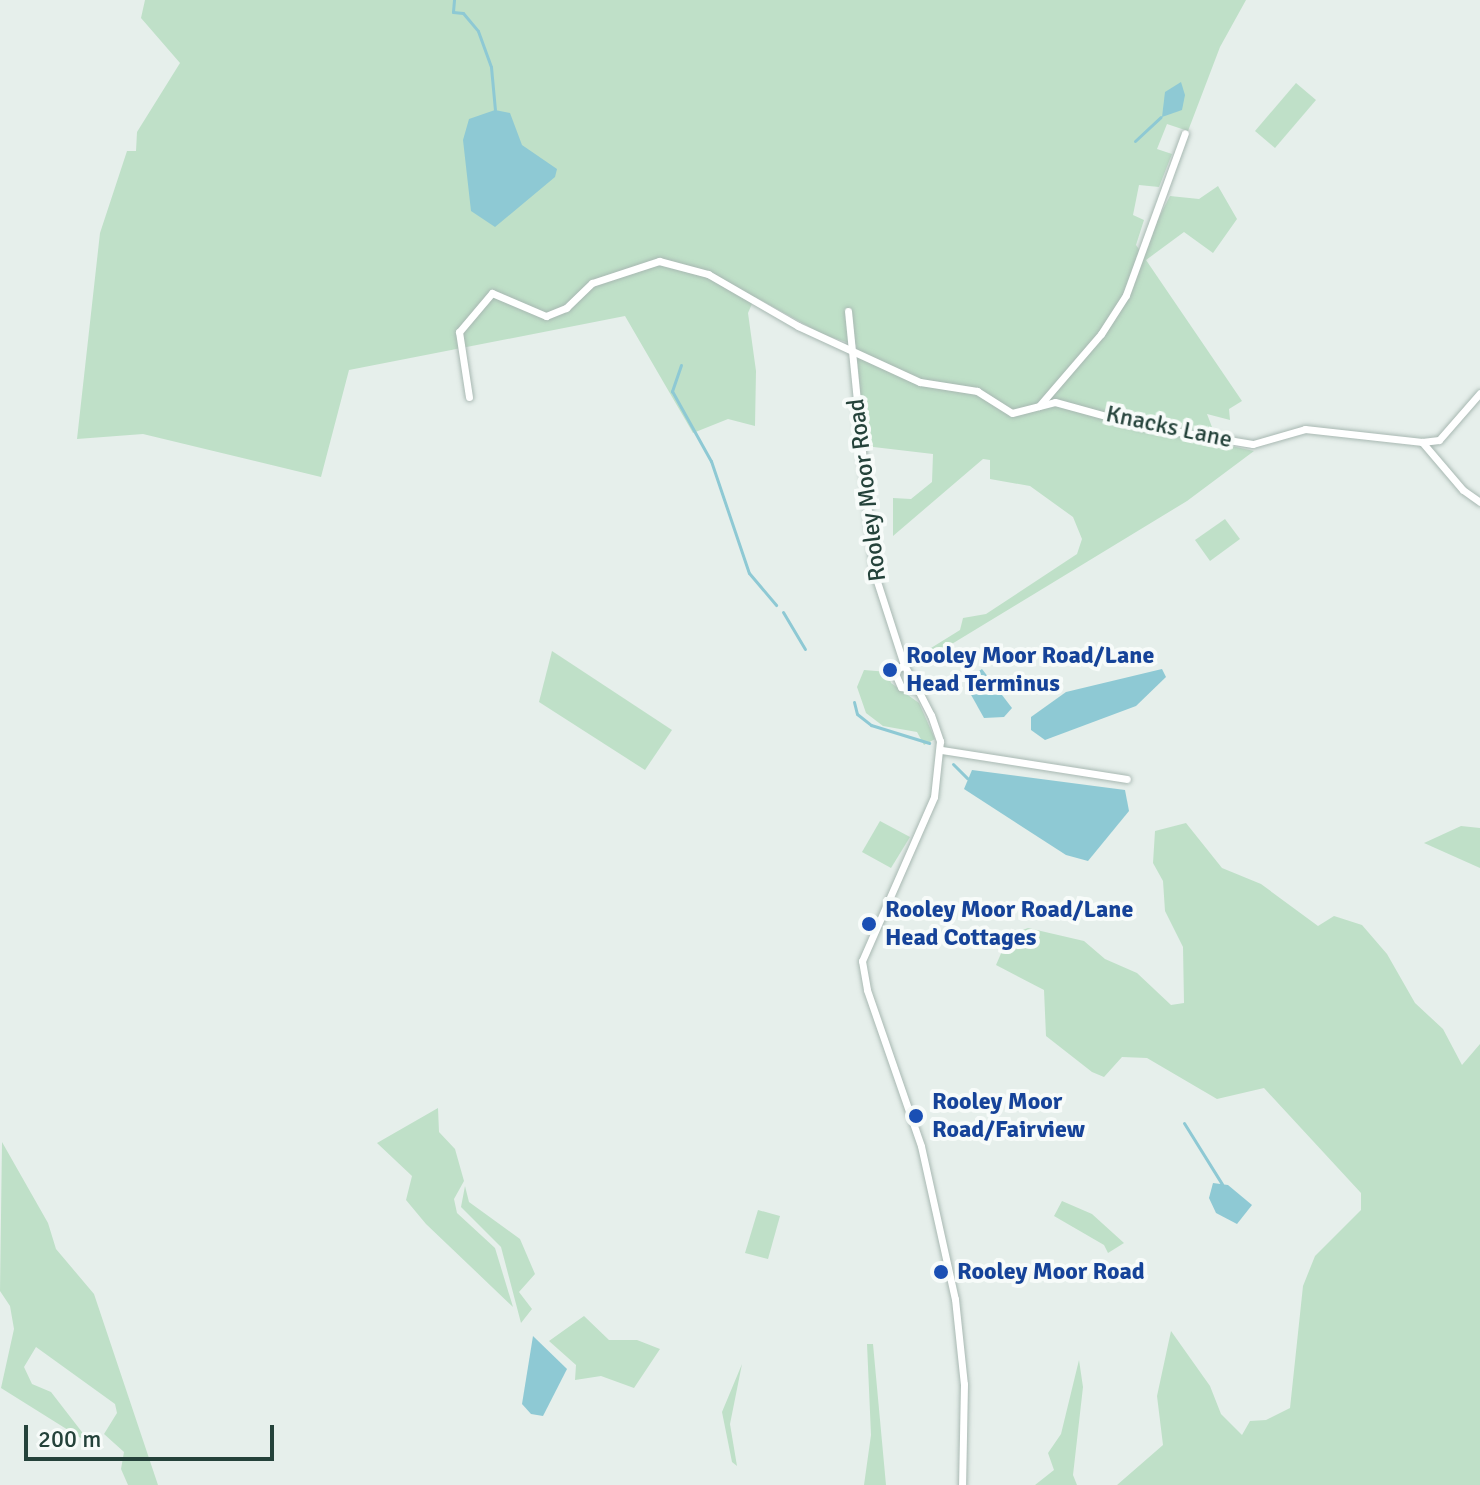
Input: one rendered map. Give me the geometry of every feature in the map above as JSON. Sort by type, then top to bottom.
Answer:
[{"type":"street","points":[[1039,406],[1101,334],[1126,295],[1185,133]]},
{"type":"street","name":"Knacks Lane","points":[[469,397],[459,332],[492,293],[546,316],[566,308],[592,283],[645,262],[675,263],[708,274],[798,326],[920,382],[977,391],[1012,413],[1066,403],[1143,426],[1253,444],[1305,429],[1422,442]]},
{"type":"street","name":"Rooley Moor Road","points":[[848,311],[874,572],[904,665],[918,690],[942,750]]},
{"type":"street","points":[[1422,442],[1439,440],[1480,393]]},
{"type":"street","points":[[1422,442],[1463,490],[1480,502]]},
{"type":"street","name":"Rooley Moor Road","points":[[904,665],[894,671],[895,682],[910,692],[918,690]]},
{"type":"street","points":[[962,1485],[964,1384],[955,1299],[921,1146],[867,990],[862,961],[898,871],[927,817],[942,750],[1127,779]]},
{"type":"green space","points":[[145,0],[1246,0],[1220,47],[1188,131],[1167,124],[1157,149],[1172,154],[1159,187],[1139,185],[1133,215],[1144,220],[1136,245],[1141,252],[1170,196],[1199,199],[1218,186],[1237,219],[1213,253],[1184,232],[1146,260],[1242,401],[1229,409],[1230,420],[1207,414],[1218,443],[1254,451],[1187,501],[932,656],[923,653],[960,630],[963,618],[986,614],[1077,554],[1082,539],[1073,517],[1030,486],[990,479],[990,460],[983,459],[893,536],[893,498],[911,499],[932,482],[933,454],[865,446],[856,345],[824,335],[755,297],[748,313],[756,371],[755,426],[728,419],[693,433],[625,316],[349,370],[321,477],[143,434],[77,439],[100,233],[127,151],[136,151],[137,132],[180,63],[141,18]]},
{"type":"green space","points":[[1296,83],[1316,100],[1275,148],[1255,131]]},
{"type":"green space","points":[[1225,519],[1240,539],[1210,561],[1195,540]]},
{"type":"green space","points":[[552,651],[672,730],[645,770],[539,702]]},
{"type":"green space","points":[[864,670],[888,672],[891,683],[919,703],[935,739],[924,745],[917,732],[883,726],[866,713],[857,687]]},
{"type":"green space","points":[[880,821],[910,837],[891,868],[862,852]]},
{"type":"green space","points":[[1186,823],[1222,868],[1261,884],[1318,926],[1334,916],[1362,925],[1387,954],[1415,1003],[1443,1029],[1462,1065],[1480,1044],[1480,1485],[1117,1485],[1163,1445],[1157,1396],[1171,1331],[1210,1386],[1221,1414],[1242,1435],[1250,1421],[1266,1420],[1290,1408],[1303,1286],[1315,1256],[1361,1210],[1361,1193],[1264,1088],[1217,1099],[1147,1058],[1122,1057],[1104,1077],[1092,1072],[1046,1036],[1044,990],[996,965],[1009,935],[1028,928],[1084,941],[1105,959],[1137,973],[1171,1005],[1184,1003],[1183,947],[1165,911],[1163,881],[1153,863],[1155,831]]},
{"type":"green space","points":[[1461,826],[1480,828],[1480,868],[1424,843]]},
{"type":"green space","points":[[438,1108],[439,1132],[455,1149],[464,1181],[454,1199],[457,1213],[495,1248],[513,1307],[426,1224],[406,1200],[412,1176],[377,1143]]},
{"type":"green space","points":[[2,1142],[48,1223],[56,1249],[94,1294],[158,1485],[128,1485],[121,1469],[124,1452],[104,1434],[117,1413],[115,1404],[36,1347],[24,1367],[32,1384],[51,1392],[92,1445],[1,1388],[14,1329],[10,1306],[0,1291]]},
{"type":"green space","points":[[465,1186],[469,1202],[520,1239],[535,1274],[519,1292],[532,1309],[521,1323],[501,1247],[461,1207]]},
{"type":"green space","points":[[1062,1201],[1092,1214],[1124,1243],[1108,1253],[1104,1245],[1054,1216]]},
{"type":"green space","points":[[758,1210],[780,1216],[768,1259],[745,1253]]},
{"type":"green space","points":[[584,1316],[609,1340],[637,1340],[660,1349],[634,1388],[601,1376],[575,1380],[576,1365],[549,1341]]},
{"type":"green space","points":[[867,1344],[873,1344],[886,1485],[864,1485],[871,1435]]},
{"type":"green space","points":[[1079,1360],[1083,1387],[1073,1475],[1077,1485],[1035,1485],[1054,1470],[1048,1453],[1061,1434]]},
{"type":"green space","points":[[742,1364],[730,1424],[737,1466],[732,1462],[722,1412]]},
{"type":"water","points":[[1181,82],[1185,95],[1182,110],[1162,117],[1165,92]]},
{"type":"water","points":[[495,110],[510,113],[522,145],[557,169],[555,177],[495,227],[471,211],[463,140],[469,119]]},
{"type":"water","points":[[982,669],[1012,708],[1004,717],[984,718],[970,693],[965,680]]},
{"type":"water","points":[[1162,669],[1166,677],[1136,706],[1045,740],[1031,730],[1031,717],[1066,692]]},
{"type":"water","points":[[972,770],[1125,790],[1129,811],[1088,861],[1066,855],[964,789]]},
{"type":"water","points":[[1213,1183],[1228,1185],[1252,1205],[1237,1224],[1216,1213],[1209,1198]]},
{"type":"water","points":[[533,1336],[567,1369],[543,1416],[531,1414],[522,1404]]},
{"type":"waterway","points":[[454,0],[453,12],[463,13],[478,31],[491,67],[495,110]]},
{"type":"waterway","points":[[1135,141],[1161,117]]},
{"type":"waterway","points":[[681,365],[672,391],[711,461],[749,573],[776,605]]},
{"type":"waterway","points":[[783,612],[805,649]]},
{"type":"waterway","points":[[854,702],[857,714],[871,725],[929,743]]},
{"type":"waterway","points":[[953,764],[967,778]]},
{"type":"waterway","points":[[1184,1123],[1222,1184]]},
{"type":"place","name":"Rooley Moor Road/Lane Head Terminus","points":[[890,670]]},
{"type":"place","name":"Rooley Moor Road/Lane Head Cottages","points":[[869,924]]},
{"type":"place","name":"Rooley Moor Road/Fairview","points":[[916,1116]]},
{"type":"place","name":"Rooley Moor Road","points":[[941,1272]]}]
